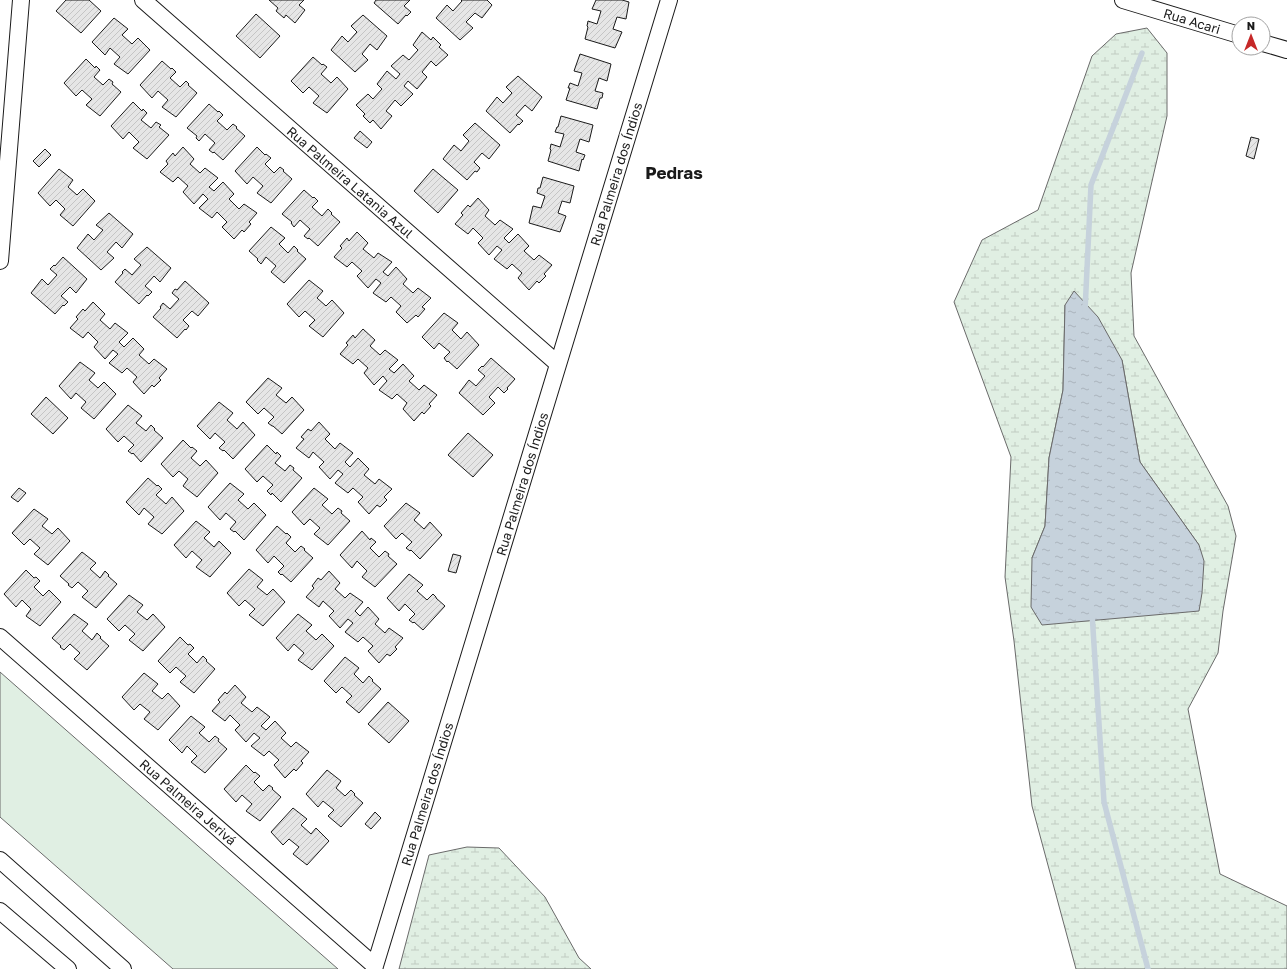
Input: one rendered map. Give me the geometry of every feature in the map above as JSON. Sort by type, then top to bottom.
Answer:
[{"type":"street","points":[[0,261],[21,0]]},
{"type":"street","name":"Rua Palmeira Latania Azul","points":[[143,0],[558,364]]},
{"type":"street","name":"Rua Palmeira dos Índios","points":[[375,968],[669,0]]},
{"type":"street","name":"Rua Acari","points":[[1123,0],[1231,33]]},
{"type":"street","points":[[1271,45],[1287,50]]},
{"type":"street","name":"Rua Palmeira Jerivá","points":[[0,637],[375,968]]},
{"type":"street","points":[[0,860],[123,969]]},
{"type":"street","points":[[0,911],[68,969]]},
{"type":"green space","points":[[1147,28],[1167,53],[1167,116],[1131,273],[1134,336],[1228,506],[1236,536],[1223,611],[1218,653],[1188,709],[1220,874],[1287,906],[1287,969],[1076,969],[1032,806],[1014,641],[1005,577],[1011,457],[954,302],[982,240],[1038,210],[1092,56],[1116,34]],"holes":[[[1065,305],[1122,360],[1140,462],[1199,545],[1032,558],[1045,526],[1049,458],[1063,390]]]},
{"type":"green space","points":[[0,672],[338,969],[173,969],[0,817]]},
{"type":"green space","points":[[467,847],[499,848],[545,897],[579,958],[591,969],[399,969],[429,855]]},
{"type":"water","points":[[1074,291],[1098,317],[1122,360],[1140,462],[1199,545],[1204,561],[1199,611],[1042,625],[1031,607],[1032,558],[1045,526],[1049,458],[1063,390],[1065,305]]},
{"type":"building","points":[[66,0],[89,0],[101,11],[81,33],[56,11]]},
{"type":"building","points":[[269,0],[304,0],[299,5],[305,10],[295,23],[286,15],[284,18],[276,11],[278,8]]},
{"type":"building","points":[[376,0],[410,0],[404,6],[411,12],[398,24],[374,3]]},
{"type":"building","points":[[461,0],[487,0],[492,5],[482,18],[475,13],[466,22],[473,28],[460,40],[436,18],[447,5],[453,11],[462,1]]},
{"type":"building","points":[[596,0],[622,0],[629,2],[626,19],[617,17],[613,29],[622,32],[615,48],[585,39],[588,21],[597,24],[601,11],[592,9]]},
{"type":"building","points":[[256,14],[280,36],[260,58],[236,36]]},
{"type":"building","points":[[363,15],[387,36],[377,50],[370,44],[362,54],[368,60],[355,72],[331,50],[342,36],[348,42],[357,32],[351,26]]},
{"type":"building","points":[[114,18],[128,29],[122,35],[132,44],[138,38],[150,50],[128,74],[114,64],[120,57],[110,48],[105,55],[92,42]]},
{"type":"building","points":[[422,32],[431,40],[433,37],[441,45],[439,47],[448,55],[436,66],[431,61],[422,72],[427,77],[417,89],[408,81],[404,86],[413,94],[401,106],[395,100],[386,111],[392,116],[381,129],[373,120],[370,123],[363,116],[365,114],[356,105],[368,94],[373,99],[382,89],[377,84],[387,71],[396,79],[400,74],[391,66],[403,55],[409,60],[418,50],[413,45]]},
{"type":"building","points":[[580,54],[611,64],[607,81],[599,78],[595,91],[603,93],[597,109],[566,100],[570,83],[578,86],[582,73],[574,71]]},
{"type":"building","points":[[313,57],[322,65],[323,64],[327,67],[321,74],[331,83],[337,77],[348,89],[327,113],[313,103],[319,96],[309,87],[303,93],[291,81]]},
{"type":"building","points":[[86,59],[95,68],[96,66],[100,70],[94,77],[103,85],[109,79],[121,92],[100,116],[86,105],[92,99],[82,90],[76,96],[64,83]]},
{"type":"building","points":[[162,61],[176,72],[170,78],[180,87],[186,81],[189,84],[188,85],[197,93],[176,117],[162,107],[168,100],[158,91],[152,98],[140,85]]},
{"type":"building","points":[[518,76],[542,97],[532,111],[525,105],[516,115],[523,121],[510,133],[486,111],[497,97],[503,103],[512,93],[506,87]]},
{"type":"building","points":[[133,102],[142,111],[143,109],[147,113],[141,120],[151,128],[156,122],[161,125],[159,127],[169,135],[147,159],[133,148],[139,142],[129,132],[123,139],[111,126]]},
{"type":"building","points":[[209,104],[223,115],[217,121],[227,130],[233,124],[245,136],[223,160],[214,152],[213,153],[209,150],[215,143],[205,134],[199,141],[196,138],[197,136],[187,128]]},
{"type":"building","points":[[561,116],[593,125],[589,142],[580,139],[576,152],[585,155],[583,160],[582,159],[579,171],[548,161],[551,144],[560,147],[564,134],[555,132]]},
{"type":"building","points":[[475,123],[500,145],[489,159],[482,153],[474,162],[480,168],[467,180],[443,159],[454,145],[461,151],[469,141],[463,135]]},
{"type":"building","points":[[360,131],[372,142],[367,148],[354,138]]},
{"type":"building","points":[[1251,137],[1259,139],[1254,159],[1246,156]]},
{"type":"building","points":[[183,147],[194,159],[190,164],[200,173],[205,168],[218,178],[209,187],[214,191],[223,182],[234,194],[229,199],[239,209],[244,204],[257,213],[249,222],[251,224],[244,232],[242,230],[234,239],[222,227],[227,222],[217,212],[212,218],[199,208],[208,199],[203,194],[194,204],[183,192],[188,186],[178,177],[173,182],[160,172],[168,164],[166,161],[173,153],[175,156]]},
{"type":"building","points":[[257,147],[265,155],[266,154],[271,158],[265,164],[274,173],[280,167],[292,179],[271,203],[257,193],[263,186],[253,177],[247,184],[235,171]]},
{"type":"building","points":[[45,149],[51,155],[39,167],[33,161]]},
{"type":"building","points":[[59,169],[73,180],[68,187],[77,195],[83,189],[95,201],[73,226],[60,215],[65,209],[56,200],[50,206],[38,193]]},
{"type":"building","points":[[433,169],[458,190],[438,213],[414,191]]},
{"type":"building","points":[[543,177],[574,186],[570,203],[562,201],[558,213],[566,216],[560,232],[529,223],[533,206],[541,208],[545,196],[537,193]]},
{"type":"building","points":[[304,190],[318,201],[312,207],[322,216],[328,209],[340,222],[318,246],[309,238],[308,239],[304,236],[310,229],[300,220],[294,227],[291,223],[292,222],[282,214]]},
{"type":"building","points":[[478,198],[489,210],[485,216],[495,225],[500,220],[513,229],[504,238],[509,243],[518,234],[529,246],[524,251],[534,260],[539,255],[552,265],[544,274],[546,276],[539,283],[537,281],[529,290],[518,278],[522,273],[512,264],[507,269],[494,259],[502,250],[497,246],[489,255],[478,243],[483,238],[473,228],[468,234],[455,224],[463,215],[461,213],[468,205],[470,207]]},
{"type":"building","points":[[109,213],[133,234],[122,248],[116,242],[107,252],[114,258],[101,270],[77,248],[88,234],[94,240],[103,230],[96,225]]},
{"type":"building","points":[[271,227],[285,238],[279,244],[288,253],[294,246],[306,259],[284,283],[271,272],[276,266],[266,257],[261,264],[249,251]]},
{"type":"building","points":[[357,232],[368,243],[363,249],[374,258],[378,253],[392,262],[383,272],[388,276],[396,267],[407,279],[403,284],[413,293],[418,288],[431,298],[422,307],[425,309],[418,317],[416,315],[407,323],[396,312],[401,306],[391,297],[386,302],[373,293],[381,283],[376,279],[368,288],[357,276],[362,271],[352,262],[347,267],[334,257],[342,248],[340,246],[347,238],[349,241]]},
{"type":"building","points":[[147,247],[171,268],[160,282],[154,276],[145,286],[152,292],[139,304],[115,282],[125,269],[132,275],[141,265],[134,259]]},
{"type":"building","points":[[63,257],[87,279],[76,293],[70,287],[61,296],[68,302],[55,314],[31,293],[42,279],[48,285],[57,275],[50,269]]},
{"type":"building","points":[[309,280],[323,291],[317,298],[326,306],[332,300],[344,313],[323,337],[309,326],[315,320],[305,311],[299,317],[287,304]]},
{"type":"building","points":[[185,281],[209,303],[198,316],[192,311],[183,320],[189,326],[177,338],[153,317],[161,308],[160,307],[163,303],[170,309],[179,299],[172,293]]},
{"type":"building","points":[[93,302],[105,314],[100,320],[110,329],[115,323],[128,333],[119,342],[124,347],[133,338],[144,349],[139,355],[149,364],[154,359],[167,369],[159,378],[161,380],[154,387],[152,385],[144,394],[133,382],[137,377],[127,368],[122,373],[109,363],[118,354],[113,350],[105,359],[94,347],[98,342],[88,332],[83,338],[70,328],[78,319],[76,317],[83,309],[85,311]]},
{"type":"building","points":[[444,313],[458,323],[452,330],[461,339],[467,332],[479,345],[457,369],[444,358],[450,352],[439,343],[434,349],[422,337]]},
{"type":"building","points":[[363,329],[375,340],[370,346],[380,355],[385,350],[398,360],[389,369],[394,373],[403,364],[414,376],[409,381],[419,390],[424,385],[437,395],[429,404],[431,406],[424,414],[422,412],[414,421],[403,409],[407,403],[397,394],[392,399],[379,390],[387,381],[383,376],[374,385],[364,373],[368,368],[358,359],[353,364],[340,354],[348,345],[346,343],[353,335],[355,338]]},
{"type":"building","points":[[491,358],[515,379],[504,393],[498,387],[489,397],[495,403],[483,415],[459,393],[469,380],[476,386],[485,376],[478,370]]},
{"type":"building","points":[[80,362],[95,373],[89,380],[98,388],[104,382],[116,394],[94,419],[81,408],[86,402],[76,393],[71,399],[59,386]]},
{"type":"building","points":[[268,378],[282,388],[276,395],[286,403],[292,397],[304,410],[282,434],[268,423],[274,417],[264,408],[258,414],[246,402]]},
{"type":"building","points":[[46,397],[68,418],[53,434],[31,414]]},
{"type":"building","points":[[219,402],[233,413],[227,420],[237,429],[243,422],[255,435],[233,459],[224,450],[223,451],[219,448],[225,442],[215,433],[210,439],[197,426]]},
{"type":"building","points":[[128,405],[142,416],[136,423],[146,431],[151,425],[163,438],[141,462],[133,453],[132,454],[128,451],[134,445],[124,436],[118,442],[106,429]]},
{"type":"building","points":[[319,422],[330,434],[325,439],[335,449],[340,443],[353,453],[345,462],[350,467],[358,458],[369,469],[364,475],[375,484],[379,479],[392,489],[384,497],[387,500],[380,507],[377,505],[369,514],[358,502],[363,497],[353,488],[348,493],[335,483],[343,474],[338,470],[330,479],[319,467],[324,462],[313,452],[309,458],[296,448],[304,439],[301,437],[308,429],[311,431]]},
{"type":"building","points":[[468,433],[493,455],[473,477],[448,455]]},
{"type":"building","points":[[183,440],[191,448],[192,447],[197,451],[191,458],[200,466],[206,460],[218,473],[197,497],[183,486],[188,479],[179,471],[173,477],[161,464]]},
{"type":"building","points":[[267,445],[276,454],[277,452],[281,456],[275,463],[285,471],[290,465],[302,478],[281,502],[272,493],[271,495],[267,491],[273,485],[263,476],[257,482],[245,469]]},
{"type":"building","points":[[148,478],[162,489],[156,495],[166,504],[172,497],[184,511],[162,534],[148,524],[154,517],[144,508],[139,515],[126,502]]},
{"type":"building","points":[[230,483],[244,494],[238,500],[248,509],[254,503],[266,515],[244,540],[235,531],[234,532],[230,529],[236,522],[226,513],[220,520],[208,507]]},
{"type":"building","points":[[19,488],[26,493],[18,502],[11,497]]},
{"type":"building","points":[[314,488],[328,499],[322,505],[332,514],[338,508],[350,521],[328,545],[314,534],[320,528],[310,519],[304,525],[292,512]]},
{"type":"building","points":[[406,503],[420,513],[414,520],[424,529],[430,522],[442,535],[420,559],[411,550],[410,551],[406,548],[412,542],[402,533],[396,539],[384,526]]},
{"type":"building","points":[[34,509],[48,519],[42,526],[52,534],[58,528],[70,541],[48,565],[34,554],[40,548],[30,539],[24,545],[12,533]]},
{"type":"building","points":[[196,521],[210,532],[204,538],[214,547],[219,541],[231,553],[210,577],[196,567],[202,560],[192,551],[186,558],[174,545]]},
{"type":"building","points":[[277,526],[291,537],[286,543],[295,552],[301,546],[313,558],[291,582],[278,572],[284,566],[274,556],[268,563],[256,550]]},
{"type":"building","points":[[362,531],[370,540],[371,538],[376,542],[370,548],[379,557],[385,551],[397,564],[375,587],[362,577],[367,571],[357,561],[352,568],[340,555]]},
{"type":"building","points":[[82,552],[96,563],[90,569],[100,578],[105,571],[117,584],[96,608],[82,597],[88,591],[78,582],[72,588],[60,576]]},
{"type":"building","points":[[453,554],[461,556],[456,573],[448,571]]},
{"type":"building","points":[[249,569],[263,580],[257,587],[267,595],[273,589],[285,602],[263,626],[249,615],[255,609],[245,600],[239,606],[227,593]]},
{"type":"building","points":[[26,570],[34,578],[36,577],[40,581],[34,587],[43,596],[49,590],[61,602],[40,626],[26,616],[31,609],[22,600],[16,607],[4,594]]},
{"type":"building","points":[[329,571],[340,583],[335,589],[345,598],[350,593],[363,602],[355,611],[360,616],[368,607],[379,619],[375,624],[385,633],[389,628],[403,638],[395,647],[397,649],[390,656],[387,654],[379,663],[368,651],[373,646],[363,637],[358,642],[345,632],[353,623],[348,619],[340,628],[329,616],[334,611],[323,601],[319,607],[306,597],[314,588],[312,586],[318,578],[321,580]]},
{"type":"building","points":[[409,574],[423,585],[417,591],[427,600],[433,594],[445,606],[423,630],[414,622],[413,623],[409,620],[415,614],[405,604],[399,611],[387,598]]},
{"type":"building","points":[[129,595],[143,605],[137,612],[147,620],[153,614],[165,627],[143,651],[129,640],[135,634],[125,625],[119,631],[107,619]]},
{"type":"building","points":[[74,614],[88,624],[82,631],[92,640],[97,633],[109,646],[87,670],[74,659],[80,653],[70,644],[64,650],[52,638]]},
{"type":"building","points":[[298,614],[312,625],[306,631],[316,640],[322,634],[334,646],[312,670],[298,660],[304,653],[294,644],[288,651],[276,638]]},
{"type":"building","points":[[180,637],[188,645],[190,644],[194,648],[188,654],[197,663],[203,656],[215,669],[194,693],[180,682],[186,676],[176,667],[170,673],[158,661]]},
{"type":"building","points":[[345,657],[359,668],[354,674],[363,683],[369,676],[381,689],[359,713],[346,702],[352,696],[342,687],[336,693],[324,681]]},
{"type":"building","points":[[144,673],[158,684],[152,691],[162,699],[168,693],[180,706],[158,730],[144,719],[150,712],[140,704],[134,710],[122,697]]},
{"type":"building","points":[[235,685],[246,697],[241,703],[252,712],[257,707],[270,717],[261,726],[266,730],[275,721],[286,733],[281,738],[291,747],[296,742],[309,752],[301,761],[303,763],[296,771],[294,769],[285,778],[274,765],[279,760],[269,751],[264,756],[251,746],[260,738],[254,733],[246,742],[235,730],[240,725],[230,715],[225,721],[212,711],[220,702],[218,700],[225,692],[227,694]]},
{"type":"building","points":[[388,702],[409,721],[389,743],[368,724]]},
{"type":"building","points":[[191,716],[205,727],[199,733],[209,742],[215,736],[227,749],[205,773],[191,762],[197,756],[187,746],[182,753],[169,740]]},
{"type":"building","points":[[246,765],[254,773],[255,772],[260,776],[254,782],[263,791],[269,785],[281,797],[260,821],[246,811],[252,804],[242,795],[236,802],[224,789]]},
{"type":"building","points":[[327,770],[341,781],[336,788],[345,796],[351,790],[363,803],[341,827],[328,816],[334,810],[323,801],[318,807],[306,794]]},
{"type":"building","points":[[293,808],[307,819],[301,825],[311,834],[316,828],[329,841],[307,865],[293,854],[299,847],[289,839],[283,845],[271,832]]},
{"type":"building","points":[[375,812],[381,818],[371,829],[365,824]]},
{"type":"waterway","points":[[1085,311],[1091,185],[1142,53]]},
{"type":"waterway","points":[[1092,613],[1104,802],[1148,969]]},
{"type":"district","name":"Pedras","points":[[674,172]]}]
